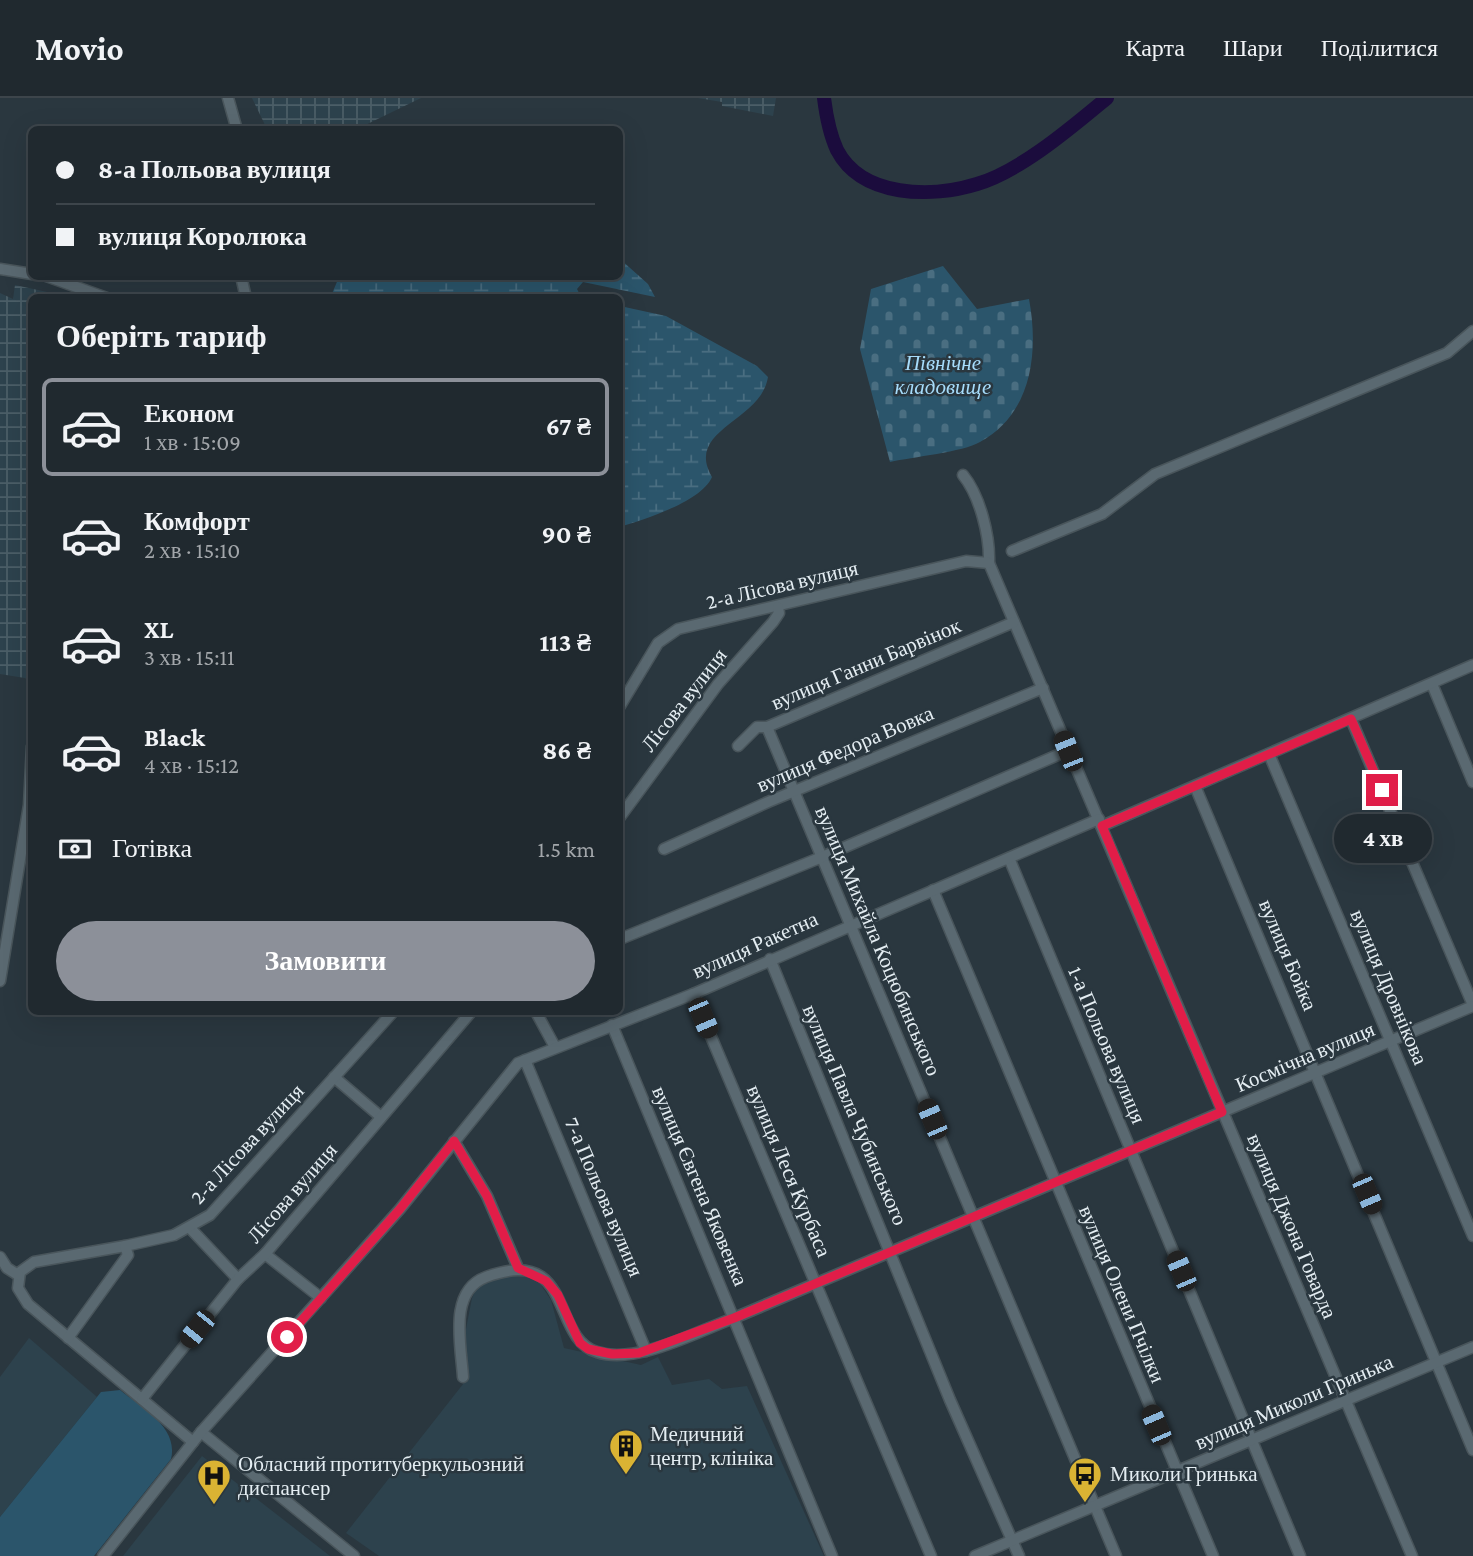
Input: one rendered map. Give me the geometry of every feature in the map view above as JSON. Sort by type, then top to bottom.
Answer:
[{"type":"street","points":[[228,98],[235,126]]},
{"type":"street","points":[[0,269],[28,273]]},
{"type":"street","points":[[57,280],[96,294]]},
{"type":"street","points":[[1012,551],[1102,514],[1155,474],[1447,353],[1473,331]]},
{"type":"street","name":"вулиця Джона Говарда","points":[[963,475],[973,488],[990,552],[989,563],[1412,1556]]},
{"type":"street","name":"2-а Лісова вулиця","points":[[623,701],[658,643],[666,635],[690,625],[778,607],[966,561],[989,563]]},
{"type":"street","name":"Лісова вулиця","points":[[623,813],[718,684],[773,622],[779,614],[778,607]]},
{"type":"street","name":"вулиця Ганни Барвінок","points":[[738,746],[754,729],[767,727],[1014,622]]},
{"type":"street","name":"вулиця Ракетна","points":[[103,1556],[201,1432],[400,1209],[508,1074],[525,1060],[693,993],[1009,858],[1195,786],[1473,665]]},
{"type":"street","points":[[1432,684],[1473,782]]},
{"type":"street","name":"вулиця Федора Вовка","points":[[664,849],[794,791],[1042,688]]},
{"type":"street","points":[[1351,719],[1473,1005]]},
{"type":"street","name":"вулиця Михайла Коцюбинського","points":[[767,727],[1116,1556]]},
{"type":"street","points":[[623,939],[1068,751]]},
{"type":"street","name":"вулиця Дровнікова","points":[[1269,754],[1473,1236]]},
{"type":"street","name":"вулиця Бойка","points":[[1195,786],[1473,1450]]},
{"type":"street","points":[[0,981],[28,811]]},
{"type":"street","name":"1-а Польова вулиця","points":[[1009,858],[1300,1556]]},
{"type":"street","name":"вулиця Олени Пчілки","points":[[933,890],[1054,1184],[1213,1556]]},
{"type":"street","name":"вулиця Павла Чубинського","points":[[770,960],[950,1400],[1019,1556]]},
{"type":"street","name":"вулиця Леся Курбаса","points":[[693,993],[931,1556]]},
{"type":"street","name":"Космічна вулиця","points":[[518,1268],[546,1281],[558,1295],[580,1343],[588,1349],[612,1354],[646,1351],[734,1318],[1317,1074],[1473,1005]]},
{"type":"street","name":"2-а Лісова вулиця","points":[[18,1275],[34,1262],[158,1240],[190,1228],[209,1215],[390,1015]]},
{"type":"street","name":"Лісова вулиця","points":[[142,1399],[238,1279],[265,1254],[468,1015]]},
{"type":"street","points":[[541,1015],[555,1047]]},
{"type":"street","name":"вулиця Євгена Яковенка","points":[[612,1025],[832,1556]]},
{"type":"street","name":"7-а Польова вулиця","points":[[525,1060],[646,1351]]},
{"type":"street","points":[[334,1077],[381,1117]]},
{"type":"street","points":[[454,1141],[487,1196],[518,1268],[480,1279],[467,1289],[460,1313],[463,1377]]},
{"type":"street","points":[[190,1228],[238,1279]]},
{"type":"street","points":[[68,1338],[128,1255],[125,1246]]},
{"type":"street","points":[[265,1254],[321,1298]]},
{"type":"street","points":[[0,1257],[7,1268],[18,1275],[18,1288],[24,1299],[193,1442]]},
{"type":"street","name":"вулиця Миколи Гринька","points":[[975,1556],[1177,1474],[1473,1347]]},
{"type":"street","points":[[201,1432],[354,1556]]},
{"type":"shaded area","points":[[252,98],[421,98],[363,126],[266,126]]},
{"type":"shaded area","points":[[698,98],[776,98],[773,116],[722,106],[722,102]]},
{"type":"shaded area","points":[[15,285],[56,294],[28,294],[28,679],[0,674],[0,293],[13,299]]},
{"type":"shaded area","points":[[514,1272],[539,1282],[551,1300],[564,1348],[641,1365],[658,1357],[672,1385],[709,1379],[722,1389],[747,1386],[824,1556],[379,1556],[346,1533],[467,1379],[465,1334],[472,1298],[479,1283]]},
{"type":"shaded area","points":[[29,1338],[97,1397],[0,1517],[0,1377]]},
{"type":"shaded area","name":"Обласний протитуберкульозний диспансер","points":[[202,1456],[330,1556],[123,1556]]},
{"type":"green space","points":[[623,262],[648,284],[655,297],[583,282],[577,289],[580,294],[332,294],[338,280],[623,280]]},
{"type":"green space","name":"Північне кладовище","points":[[943,266],[977,309],[1029,299],[1033,340],[1028,380],[1011,415],[997,430],[980,442],[950,451],[890,462],[860,349],[871,289]]},
{"type":"green space","points":[[623,307],[666,316],[757,366],[768,377],[762,392],[752,405],[716,436],[708,447],[706,461],[712,477],[706,486],[685,502],[623,526]]},
{"type":"green space","points":[[120,1390],[164,1428],[172,1448],[171,1459],[94,1556],[0,1556],[0,1517],[101,1392]]},
{"type":"waterway","points":[[824,98],[837,150],[848,166],[863,178],[880,186],[920,192],[959,189],[994,178],[1045,147],[1107,98]]},
{"type":"place","name":"Медичний центр, клініка","points":[[626,1476]]},
{"type":"place","name":"Миколи Гринька","points":[[1085,1504]]},
{"type":"place","name":"Обласний протитуберкульозний диспансер","points":[[214,1506]]},
{"type":"route","points":[[287,1337],[400,1209],[454,1141],[487,1196],[518,1268],[546,1281],[558,1295],[580,1343],[598,1353],[629,1355],[734,1318],[1222,1112],[1102,826],[1351,719],[1382,790]]}]
